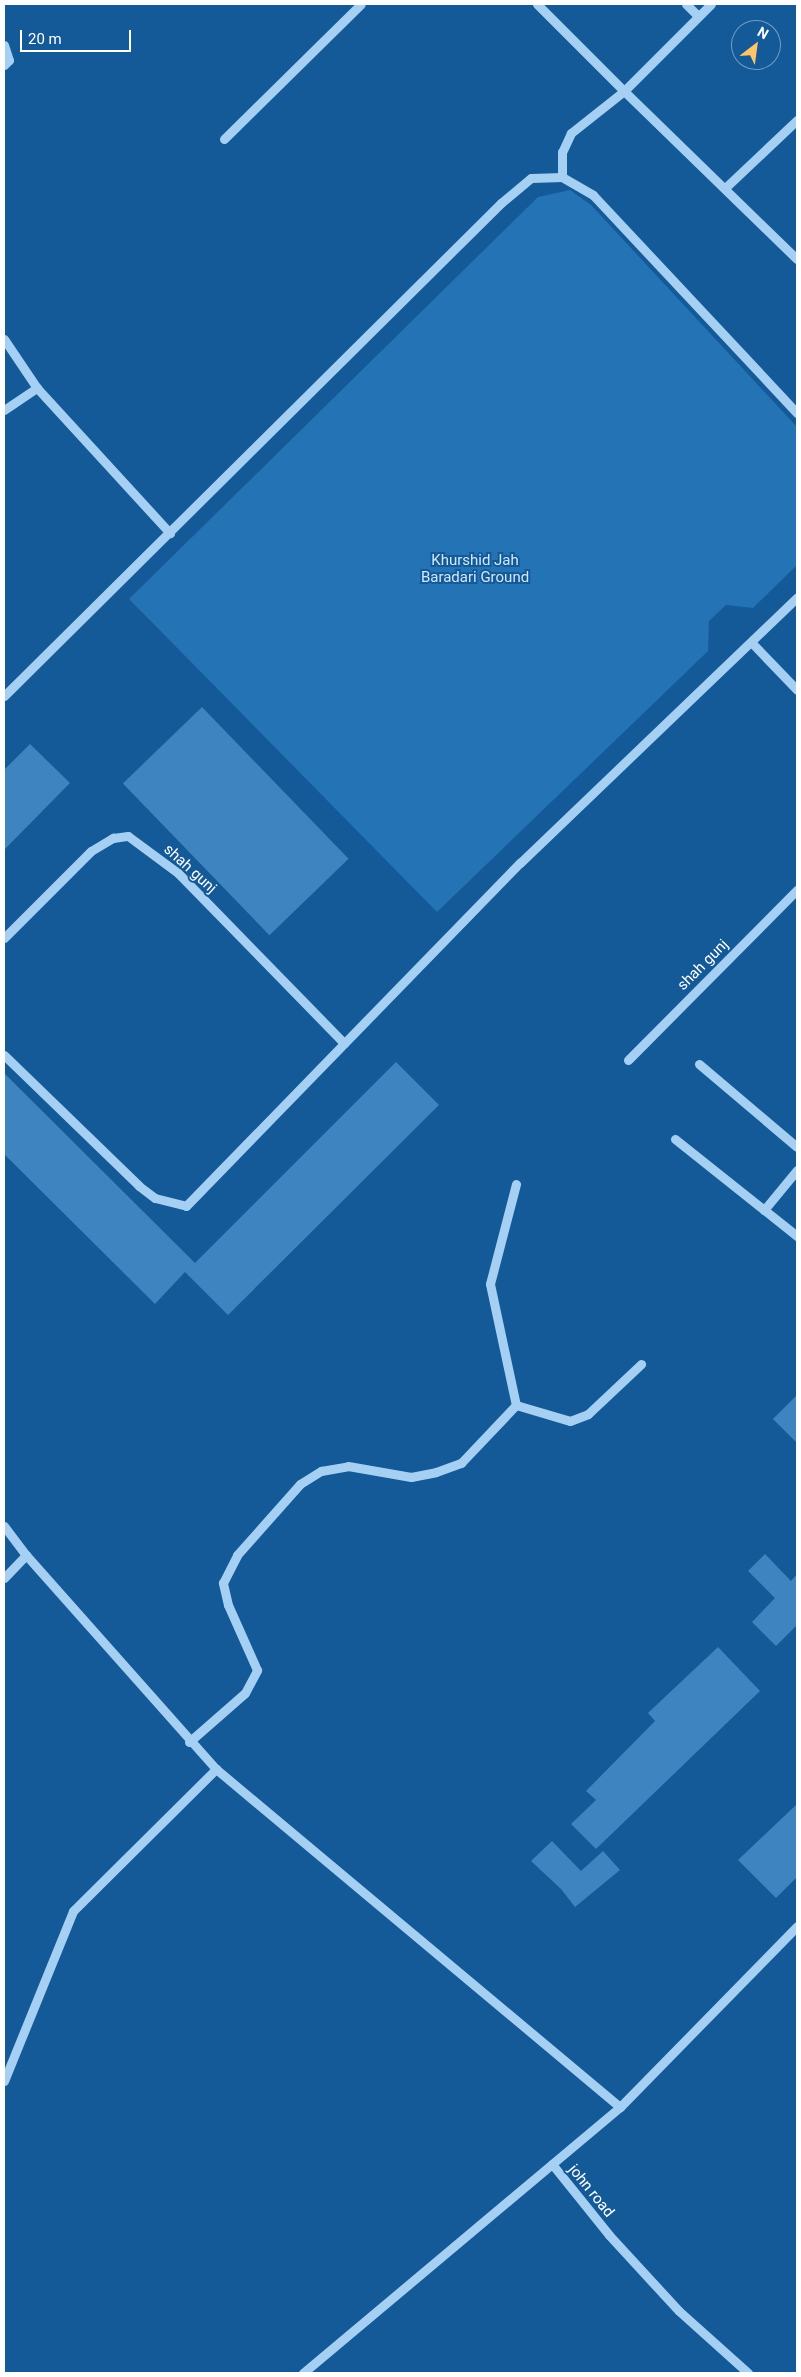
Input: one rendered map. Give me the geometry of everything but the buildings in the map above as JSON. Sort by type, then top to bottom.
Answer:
[{"type":"street","points":[[224,139],[361,4]]},
{"type":"street","points":[[537,4],[797,259]]},
{"type":"street","points":[[686,4],[698,16]]},
{"type":"street","points":[[562,177],[562,152],[571,133],[624,91],[711,4]]},
{"type":"street","points":[[4,45],[10,60],[4,66]]},
{"type":"street","points":[[725,188],[797,120]]},
{"type":"street","points":[[4,696],[501,203],[531,178],[562,177],[593,194],[797,413]]},
{"type":"street","points":[[4,339],[37,388],[170,533]]},
{"type":"street","points":[[4,410],[37,388]]},
{"type":"street","points":[[4,1055],[139,1186],[155,1198],[186,1206],[520,863],[752,643],[797,597]]},
{"type":"street","points":[[752,643],[797,690]]},
{"type":"street","name":"shah gunj","points":[[4,938],[91,851],[113,838],[128,836],[178,873],[344,1043]]},
{"type":"street","name":"shah gunj","points":[[628,1060],[797,890]]},
{"type":"street","points":[[699,1064],[797,1147]]},
{"type":"street","points":[[675,1139],[797,1236]]},
{"type":"street","points":[[764,1210],[797,1170]]},
{"type":"street","points":[[516,1184],[490,1284],[516,1406]]},
{"type":"street","points":[[516,1406],[570,1422],[588,1414],[641,1364]]},
{"type":"street","points":[[189,1742],[245,1693],[257,1670],[228,1605],[223,1583],[237,1555],[300,1484],[321,1471],[348,1466],[411,1477],[453,1466],[461,1463],[516,1406]]},
{"type":"street","points":[[4,1526],[26,1556],[189,1742],[216,1769],[620,2107]]},
{"type":"street","points":[[4,1578],[26,1556]]},
{"type":"street","points":[[4,2081],[73,1911],[216,1769]]},
{"type":"street","points":[[302,2373],[620,2107],[797,1926]]},
{"type":"street","name":"john road","points":[[552,2164],[609,2235],[679,2311],[748,2373]]},
{"type":"green space","name":"Khurshid Jah Baradari Ground","points":[[570,190],[591,205],[797,427],[797,565],[753,608],[726,605],[709,621],[708,651],[437,912],[129,599],[538,197]]}]
